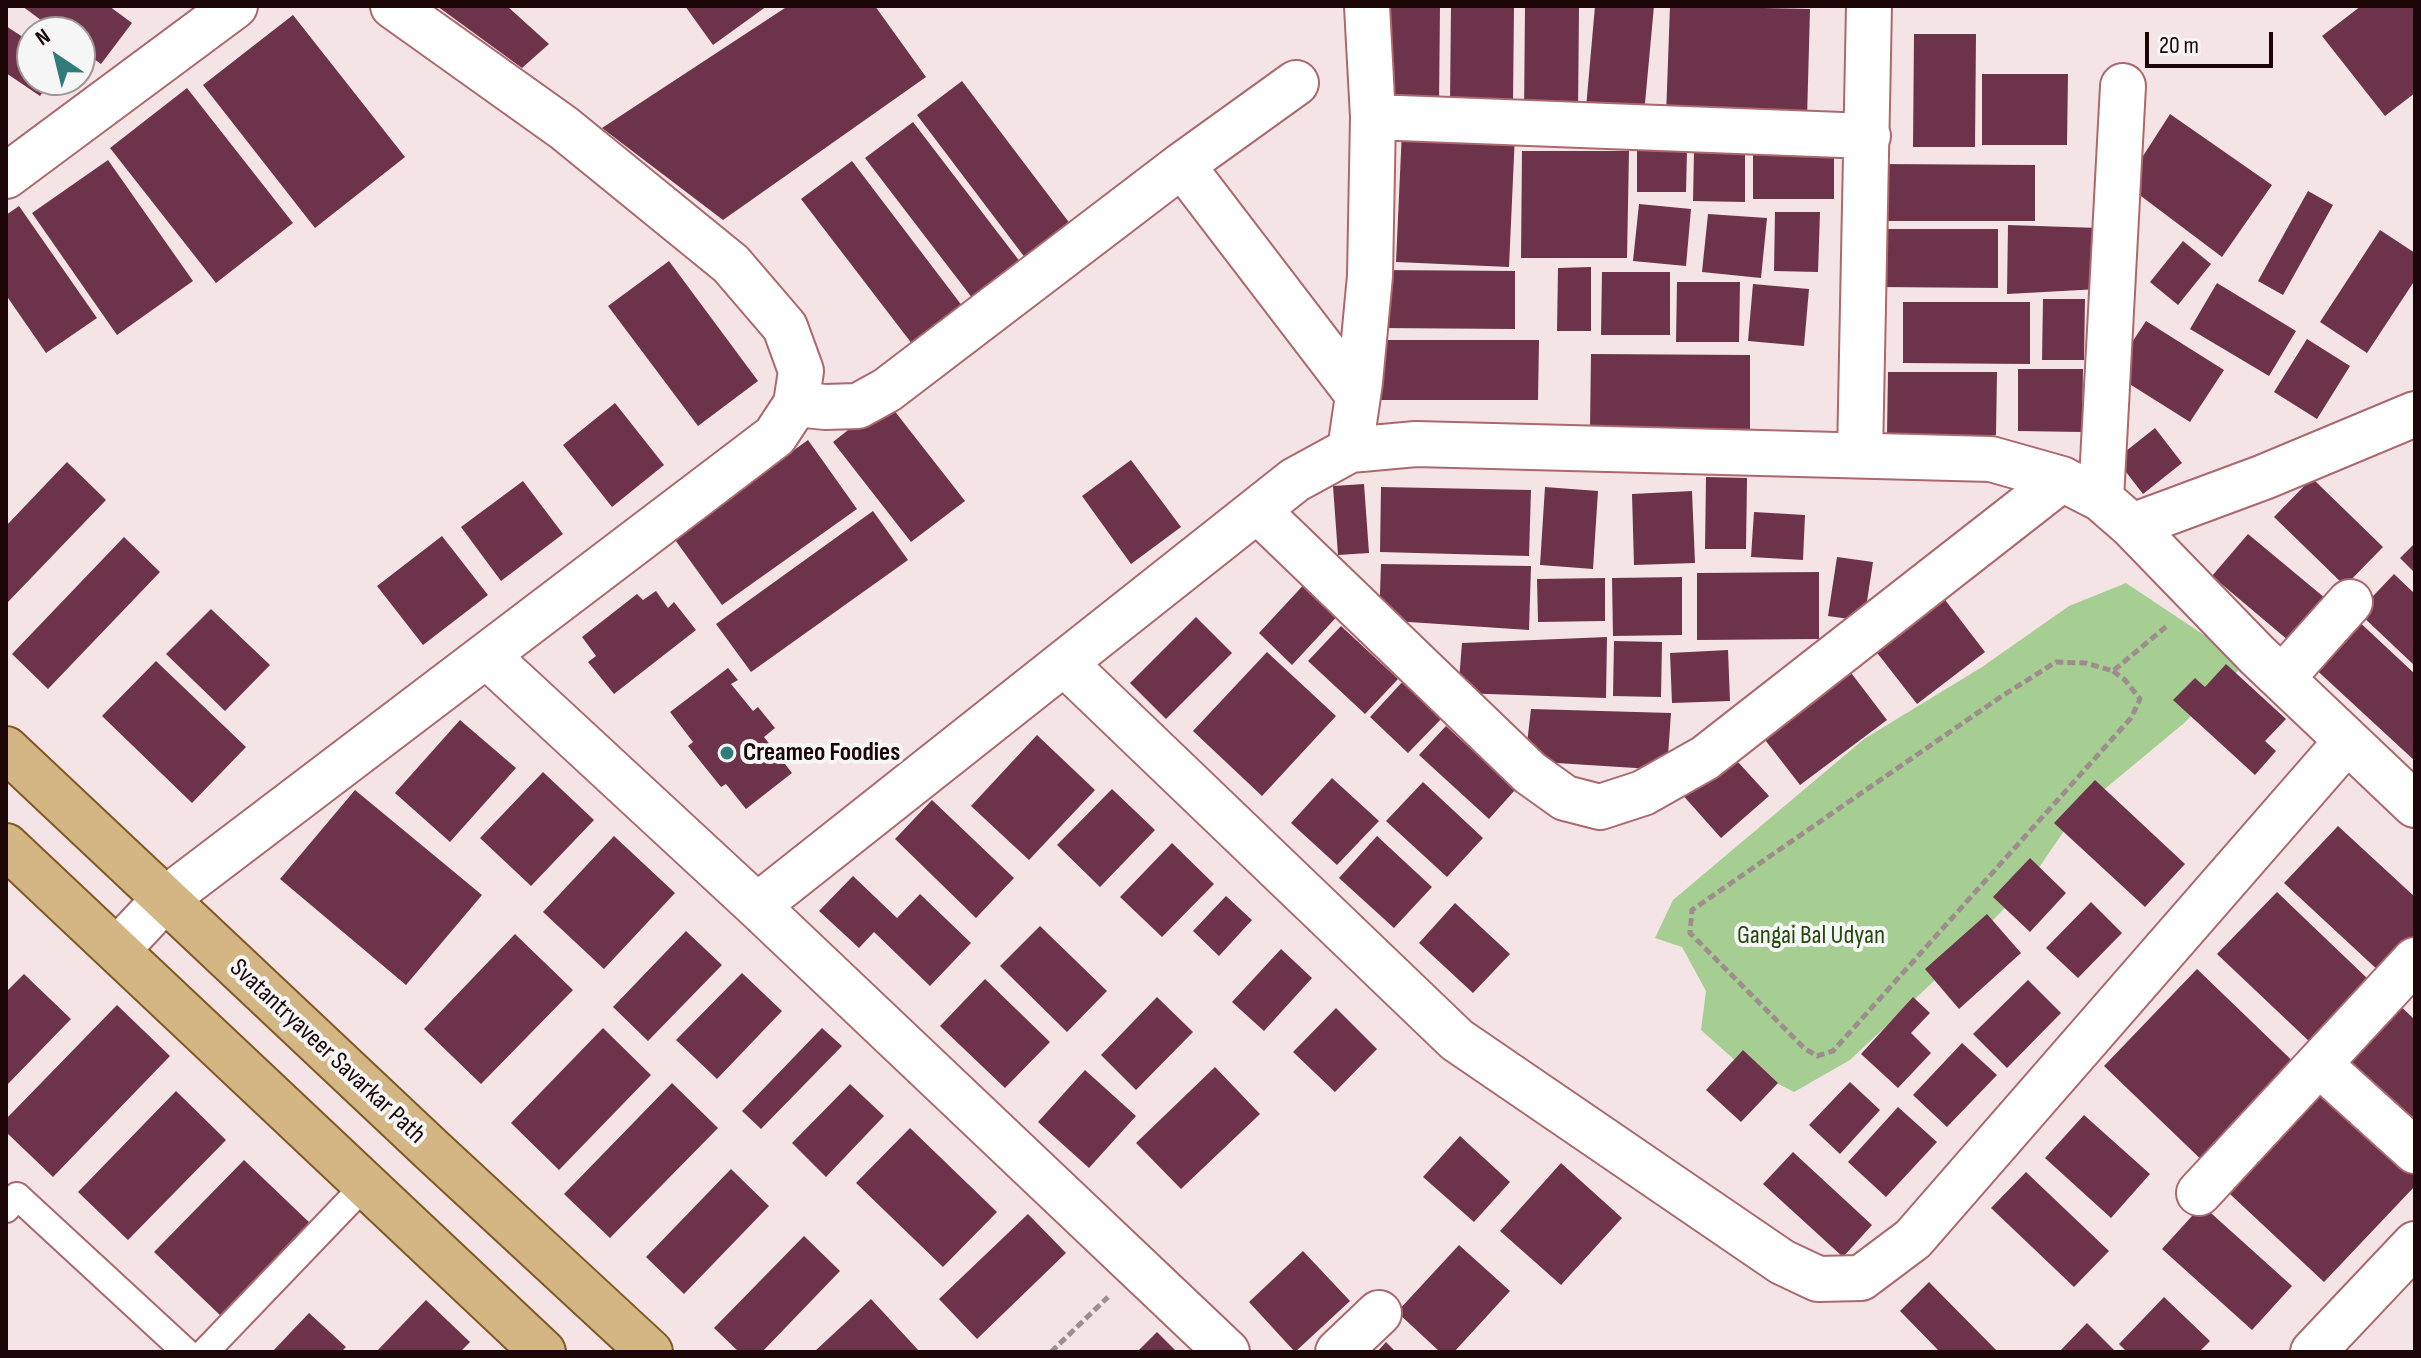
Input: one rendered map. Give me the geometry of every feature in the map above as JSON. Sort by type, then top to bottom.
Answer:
[{"type":"main road","name":"Svatantryaveer Savarkar Path","points":[[6,749],[650,1352]]},
{"type":"main road","points":[[6,846],[543,1352]]},
{"type":"main road","points":[[376,1194],[434,1152]]},
{"type":"street","points":[[6,176],[235,6]]},
{"type":"street","points":[[117,950],[164,900],[775,436],[796,404],[801,371],[785,327],[731,264],[564,128],[393,6]]},
{"type":"street","points":[[1350,450],[1370,276],[1373,117],[1367,6]]},
{"type":"street","points":[[1860,455],[1868,13]]},
{"type":"street","points":[[796,404],[858,406],[887,390],[1182,165],[1296,83]]},
{"type":"street","points":[[2116,512],[2123,86]]},
{"type":"street","points":[[1373,117],[1868,136]]},
{"type":"street","points":[[1182,165],[1358,395]]},
{"type":"street","points":[[2116,512],[2264,477],[2415,414]]},
{"type":"street","points":[[757,906],[1295,480],[1350,450],[1416,444],[1991,459],[2062,479],[2116,512],[2415,805]]},
{"type":"street","points":[[1257,510],[1530,773],[1565,798],[1600,807],[1643,793],[1705,758],[2062,479]]},
{"type":"street","points":[[2282,678],[2350,602]]},
{"type":"street","points":[[487,656],[757,906],[1227,1352]]},
{"type":"street","points":[[1064,663],[1457,1040],[1782,1262],[1818,1279],[1861,1278],[1913,1239],[2347,741]]},
{"type":"street","points":[[2199,1193],[2415,960]]},
{"type":"street","points":[[2319,1064],[2415,1151]]},
{"type":"street","points":[[2313,1352],[2415,1244]]},
{"type":"street","points":[[1338,1352],[1379,1313]]},
{"type":"lane","points":[[205,1352],[376,1194]]},
{"type":"lane","points":[[6,1209],[17,1196],[186,1352]]},
{"type":"path","points":[[2113,671],[2202,596]]},
{"type":"path","points":[[2056,662],[2086,663],[2113,671],[2140,699],[2131,718],[1833,1051],[1817,1056],[1804,1048],[1690,933],[1692,910],[2056,662]]},
{"type":"path","points":[[1051,1352],[1138,1268]]},
{"type":"green space","name":"Gangai Bal Udyan","points":[[2126,583],[2246,663],[2183,724],[2077,812],[2027,885],[1934,981],[1850,1060],[1794,1092],[1738,1063],[1701,1030],[1706,991],[1682,947],[1655,938],[1673,900],[1864,739],[1982,667],[2069,606]]},
{"type":"building","points":[[22,6],[109,6],[132,23],[101,64],[96,60],[96,16],[35,16]]},
{"type":"building","points":[[437,6],[507,6],[549,44],[522,68]]},
{"type":"building","points":[[685,6],[767,6],[713,45]]},
{"type":"building","points":[[788,6],[875,6],[926,77],[723,220],[602,128]]},
{"type":"building","points":[[1379,6],[1440,6],[1439,106],[1378,106]]},
{"type":"building","points":[[1451,6],[1514,6],[1513,102],[1450,102]]},
{"type":"building","points":[[1525,6],[1579,6],[1578,114],[1524,114]]},
{"type":"building","points":[[1595,6],[1654,6],[1644,114],[1586,108]]},
{"type":"building","points":[[1670,6],[1810,9],[1807,119],[1666,116]]},
{"type":"building","points":[[2361,6],[2415,6],[2415,93],[2385,116],[2322,36]]},
{"type":"building","points":[[293,15],[405,157],[315,228],[203,85]]},
{"type":"building","points":[[6,26],[16,33],[16,80],[6,73]]},
{"type":"building","points":[[1914,34],[1976,34],[1975,147],[1913,147]]},
{"type":"building","points":[[1982,74],[2068,74],[2067,145],[1982,145]]},
{"type":"building","points":[[962,81],[1071,225],[1026,259],[917,115]]},
{"type":"building","points":[[187,88],[293,223],[216,283],[110,148]]},
{"type":"building","points":[[2170,114],[2272,185],[2222,257],[2125,184]]},
{"type":"building","points":[[913,122],[1024,267],[976,303],[865,158]]},
{"type":"building","points":[[1402,130],[1515,134],[1509,267],[1396,262]]},
{"type":"building","points":[[1753,148],[1834,148],[1834,199],[1753,199]]},
{"type":"building","points":[[1637,149],[1687,150],[1686,192],[1637,192]]},
{"type":"building","points":[[1522,151],[1629,151],[1627,258],[1521,258]]},
{"type":"building","points":[[1694,151],[1745,152],[1745,202],[1693,201]]},
{"type":"building","points":[[108,160],[193,281],[117,335],[32,213]]},
{"type":"building","points":[[852,161],[966,311],[916,349],[801,199]]},
{"type":"building","points":[[1880,164],[2035,165],[2035,221],[1879,221]]},
{"type":"building","points":[[2308,191],[2333,205],[2283,295],[2258,281]]},
{"type":"building","points":[[1639,204],[1691,209],[1686,266],[1633,261]]},
{"type":"building","points":[[19,206],[97,318],[46,353],[6,295],[6,215]]},
{"type":"building","points":[[1775,212],[1820,212],[1818,272],[1774,271]]},
{"type":"building","points":[[1708,214],[1767,218],[1761,278],[1702,272]]},
{"type":"building","points":[[2008,225],[2098,228],[2099,289],[2007,294]]},
{"type":"building","points":[[1877,229],[1998,229],[1998,288],[1877,287]]},
{"type":"building","points":[[2380,230],[2415,253],[2415,280],[2367,353],[2320,322]]},
{"type":"building","points":[[2183,241],[2211,264],[2178,305],[2150,282]]},
{"type":"building","points":[[669,261],[758,381],[698,426],[608,306]]},
{"type":"building","points":[[1591,267],[1591,331],[1557,331],[1558,268]]},
{"type":"building","points":[[1379,270],[1515,271],[1515,329],[1378,328]]},
{"type":"building","points":[[1602,272],[1670,272],[1670,335],[1601,335]]},
{"type":"building","points":[[1677,282],[1740,282],[1739,342],[1676,342]]},
{"type":"building","points":[[2217,283],[2296,331],[2269,376],[2190,329]]},
{"type":"building","points":[[1753,284],[1809,289],[1804,346],[1748,341]]},
{"type":"building","points":[[2043,299],[2085,299],[2084,360],[2042,360]]},
{"type":"building","points":[[1903,302],[2030,302],[2030,364],[1903,363]]},
{"type":"building","points":[[2146,321],[2224,370],[2190,422],[2112,373]]},
{"type":"building","points":[[2307,339],[2350,366],[2317,419],[2274,392]]},
{"type":"building","points":[[1379,340],[1539,340],[1538,400],[1378,400]]},
{"type":"building","points":[[1591,354],[1750,355],[1750,430],[1590,430]]},
{"type":"building","points":[[2018,369],[2083,369],[2082,432],[2018,431]]},
{"type":"building","points":[[1888,372],[1997,372],[1996,435],[1887,435]]},
{"type":"building","points":[[886,400],[965,501],[911,542],[833,442]]},
{"type":"building","points":[[615,403],[664,465],[612,507],[563,445]]},
{"type":"building","points":[[2155,428],[2182,463],[2143,494],[2116,459]]},
{"type":"building","points":[[808,440],[857,509],[722,605],[673,537]]},
{"type":"building","points":[[1131,460],[1181,527],[1131,564],[1082,496]]},
{"type":"building","points":[[67,462],[106,500],[8,602],[6,526]]},
{"type":"building","points":[[1706,477],[1747,478],[1746,549],[1705,549]]},
{"type":"building","points":[[2312,478],[2383,547],[2345,586],[2274,517]]},
{"type":"building","points":[[523,481],[563,534],[501,581],[461,527]]},
{"type":"building","points":[[1364,484],[1369,553],[1338,555],[1333,486]]},
{"type":"building","points":[[1381,487],[1531,490],[1529,556],[1380,552]]},
{"type":"building","points":[[1545,487],[1598,491],[1593,569],[1540,565]]},
{"type":"building","points":[[1692,491],[1695,563],[1634,565],[1632,494]]},
{"type":"building","points":[[873,511],[908,560],[751,672],[716,624]]},
{"type":"building","points":[[1754,512],[1805,515],[1803,560],[1751,557]]},
{"type":"building","points":[[2248,534],[2331,603],[2295,646],[2212,576]]},
{"type":"building","points":[[442,536],[488,595],[423,645],[377,586]]},
{"type":"building","points":[[124,537],[160,572],[48,689],[12,654]]},
{"type":"building","points":[[2415,543],[2415,573],[2400,558]]},
{"type":"building","points":[[1837,557],[1873,562],[1864,621],[1828,616]]},
{"type":"building","points":[[1381,564],[1531,566],[1529,630],[1379,620]]},
{"type":"building","points":[[1819,572],[1819,639],[1697,640],[1697,573]]},
{"type":"building","points":[[2394,574],[2415,594],[2415,666],[2358,612]]},
{"type":"building","points":[[1682,577],[1682,635],[1613,636],[1612,578]]},
{"type":"building","points":[[1605,578],[1605,621],[1538,622],[1537,579]]},
{"type":"building","points":[[1309,579],[1343,610],[1292,665],[1259,633]]},
{"type":"building","points":[[656,591],[668,608],[674,602],[696,630],[614,694],[588,662],[596,656],[582,637],[637,594],[643,600]]},
{"type":"building","points":[[1939,592],[1985,652],[1917,704],[1871,645]]},
{"type":"building","points":[[211,609],[270,665],[225,711],[166,654]]},
{"type":"building","points":[[1196,617],[1232,653],[1166,719],[1130,683]]},
{"type":"building","points":[[2354,617],[2415,674],[2415,761],[2310,664]]},
{"type":"building","points":[[1341,626],[1398,679],[1365,714],[1308,661]]},
{"type":"building","points":[[1607,637],[1606,698],[1458,693],[1462,643]]},
{"type":"building","points":[[1614,641],[1662,642],[1661,697],[1613,696]]},
{"type":"building","points":[[1728,650],[1730,701],[1672,703],[1670,653]]},
{"type":"building","points":[[1267,652],[1336,716],[1262,796],[1193,731]]},
{"type":"building","points":[[156,661],[246,747],[192,803],[102,716]]},
{"type":"building","points":[[1842,661],[1887,720],[1800,785],[1755,727]]},
{"type":"building","points":[[2226,664],[2286,719],[2265,741],[2276,751],[2255,775],[2173,700],[2195,678],[2205,687]]},
{"type":"building","points":[[728,668],[738,680],[731,684],[753,711],[758,707],[775,728],[764,737],[792,773],[746,809],[726,784],[721,787],[688,746],[693,742],[670,712]]},
{"type":"building","points":[[1405,679],[1444,716],[1408,753],[1370,717]]},
{"type":"building","points":[[1531,709],[1671,713],[1667,770],[1525,761]]},
{"type":"building","points":[[460,720],[516,768],[450,842],[395,793]]},
{"type":"building","points":[[1446,726],[1515,790],[1489,819],[1419,755]]},
{"type":"building","points":[[1037,735],[1095,790],[1029,860],[971,806]]},
{"type":"building","points":[[1727,750],[1769,796],[1721,838],[1680,792]]},
{"type":"building","points":[[543,772],[594,820],[531,886],[480,838]]},
{"type":"building","points":[[1332,778],[1379,821],[1337,865],[1291,823]]},
{"type":"building","points":[[2095,780],[2185,864],[2145,907],[2054,823]]},
{"type":"building","points":[[1423,782],[1483,838],[1447,877],[1386,821]]},
{"type":"building","points":[[1112,789],[1155,830],[1100,887],[1057,845]]},
{"type":"building","points":[[355,790],[482,895],[406,985],[280,879]]},
{"type":"building","points":[[932,800],[1014,878],[976,918],[895,839]]},
{"type":"building","points":[[2338,826],[2415,897],[2415,936],[2381,973],[2284,883]]},
{"type":"building","points":[[614,836],[675,893],[604,969],[543,912]]},
{"type":"building","points":[[1377,836],[1432,887],[1394,928],[1339,878]]},
{"type":"building","points":[[1172,843],[1214,884],[1162,937],[1120,897]]},
{"type":"building","points":[[2030,858],[2066,893],[2030,932],[1993,897]]},
{"type":"building","points":[[853,876],[897,918],[920,894],[971,943],[930,986],[874,932],[859,948],[819,911]]},
{"type":"building","points":[[2277,892],[2370,981],[2311,1043],[2217,954]]},
{"type":"building","points":[[1226,896],[1252,920],[1219,956],[1193,931]]},
{"type":"building","points":[[2091,902],[2122,933],[2078,978],[2046,948]]},
{"type":"building","points":[[1455,903],[1510,954],[1473,993],[1419,943]]},
{"type":"building","points":[[1987,914],[2021,953],[1959,1009],[1925,969]]},
{"type":"building","points":[[1040,926],[1107,991],[1067,1032],[1000,966]]},
{"type":"building","points":[[686,931],[722,965],[648,1041],[613,1007]]},
{"type":"building","points":[[515,934],[573,990],[481,1084],[424,1029]]},
{"type":"building","points":[[1281,949],[1312,978],[1264,1031],[1232,1002]]},
{"type":"building","points":[[2197,969],[2305,1073],[2212,1170],[2104,1066]]},
{"type":"building","points":[[742,973],[782,1011],[717,1079],[676,1040]]},
{"type":"building","points":[[24,974],[71,1019],[6,1086],[6,992]]},
{"type":"building","points":[[985,979],[1050,1042],[1005,1088],[940,1026]]},
{"type":"building","points":[[2028,980],[2061,1013],[2007,1068],[1973,1034]]},
{"type":"building","points":[[2387,993],[2415,1020],[2415,1146],[2324,1062]]},
{"type":"building","points":[[1157,997],[1193,1032],[1136,1090],[1101,1055]]},
{"type":"building","points":[[1913,997],[1930,1013],[1911,1033],[1931,1053],[1898,1088],[1861,1054]]},
{"type":"building","points":[[117,1005],[170,1056],[53,1177],[6,1132],[6,1119]]},
{"type":"building","points":[[1336,1008],[1377,1049],[1335,1092],[1293,1052]]},
{"type":"building","points":[[603,1028],[651,1075],[559,1170],[511,1123]]},
{"type":"building","points":[[822,1028],[842,1046],[761,1129],[742,1111]]},
{"type":"building","points":[[1962,1043],[1997,1075],[1947,1127],[1913,1095]]},
{"type":"building","points":[[1743,1050],[1778,1083],[1741,1122],[1706,1090]]},
{"type":"building","points":[[1215,1067],[1260,1114],[1181,1189],[1136,1143]]},
{"type":"building","points":[[1085,1070],[1136,1116],[1089,1168],[1038,1122]]},
{"type":"building","points":[[2319,1071],[2415,1160],[2415,1186],[2324,1282],[2216,1181]]},
{"type":"building","points":[[1850,1082],[1880,1110],[1840,1154],[1809,1125]]},
{"type":"building","points":[[672,1083],[718,1128],[610,1238],[564,1194]]},
{"type":"building","points":[[850,1084],[884,1116],[826,1177],[792,1143]]},
{"type":"building","points":[[176,1091],[226,1140],[128,1240],[78,1192]]},
{"type":"building","points":[[1898,1107],[1937,1142],[1886,1197],[1848,1162]]},
{"type":"building","points":[[2084,1115],[2150,1174],[2111,1218],[2045,1158]]},
{"type":"building","points":[[910,1128],[997,1212],[943,1267],[856,1183]]},
{"type":"building","points":[[1460,1136],[1510,1182],[1474,1222],[1423,1177]]},
{"type":"building","points":[[1793,1152],[1872,1225],[1843,1257],[1763,1184]]},
{"type":"building","points":[[244,1160],[312,1225],[222,1317],[154,1252]]},
{"type":"building","points":[[1561,1163],[1622,1218],[1561,1285],[1500,1231]]},
{"type":"building","points":[[731,1169],[769,1206],[684,1294],[646,1257]]},
{"type":"building","points":[[2026,1172],[2109,1251],[2074,1287],[1991,1208]]},
{"type":"building","points":[[2202,1205],[2292,1286],[2252,1330],[2162,1249]]},
{"type":"building","points":[[1028,1214],[1066,1253],[977,1339],[939,1299]]},
{"type":"building","points":[[804,1236],[840,1271],[762,1352],[739,1352],[714,1328]]},
{"type":"building","points":[[1459,1245],[1510,1291],[1454,1352],[1440,1352],[1397,1312]]},
{"type":"building","points":[[1303,1251],[1350,1301],[1295,1352],[1249,1302]]},
{"type":"building","points":[[1929,1282],[1998,1352],[1940,1352],[1900,1311]]},
{"type":"building","points":[[2164,1297],[2210,1341],[2199,1352],[2127,1352],[2119,1344]]},
{"type":"building","points":[[871,1299],[920,1352],[814,1352]]},
{"type":"building","points":[[426,1300],[470,1342],[460,1352],[376,1352]]},
{"type":"building","points":[[309,1313],[346,1347],[341,1352],[272,1352]]},
{"type":"building","points":[[2087,1323],[2116,1352],[2059,1352]]},
{"type":"building","points":[[1157,1332],[1177,1352],[1137,1352]]},
{"type":"building","points":[[1386,1342],[1396,1352],[1377,1352]]},
{"type":"place","name":"Creameo Foodies","points":[[727,753]]}]
